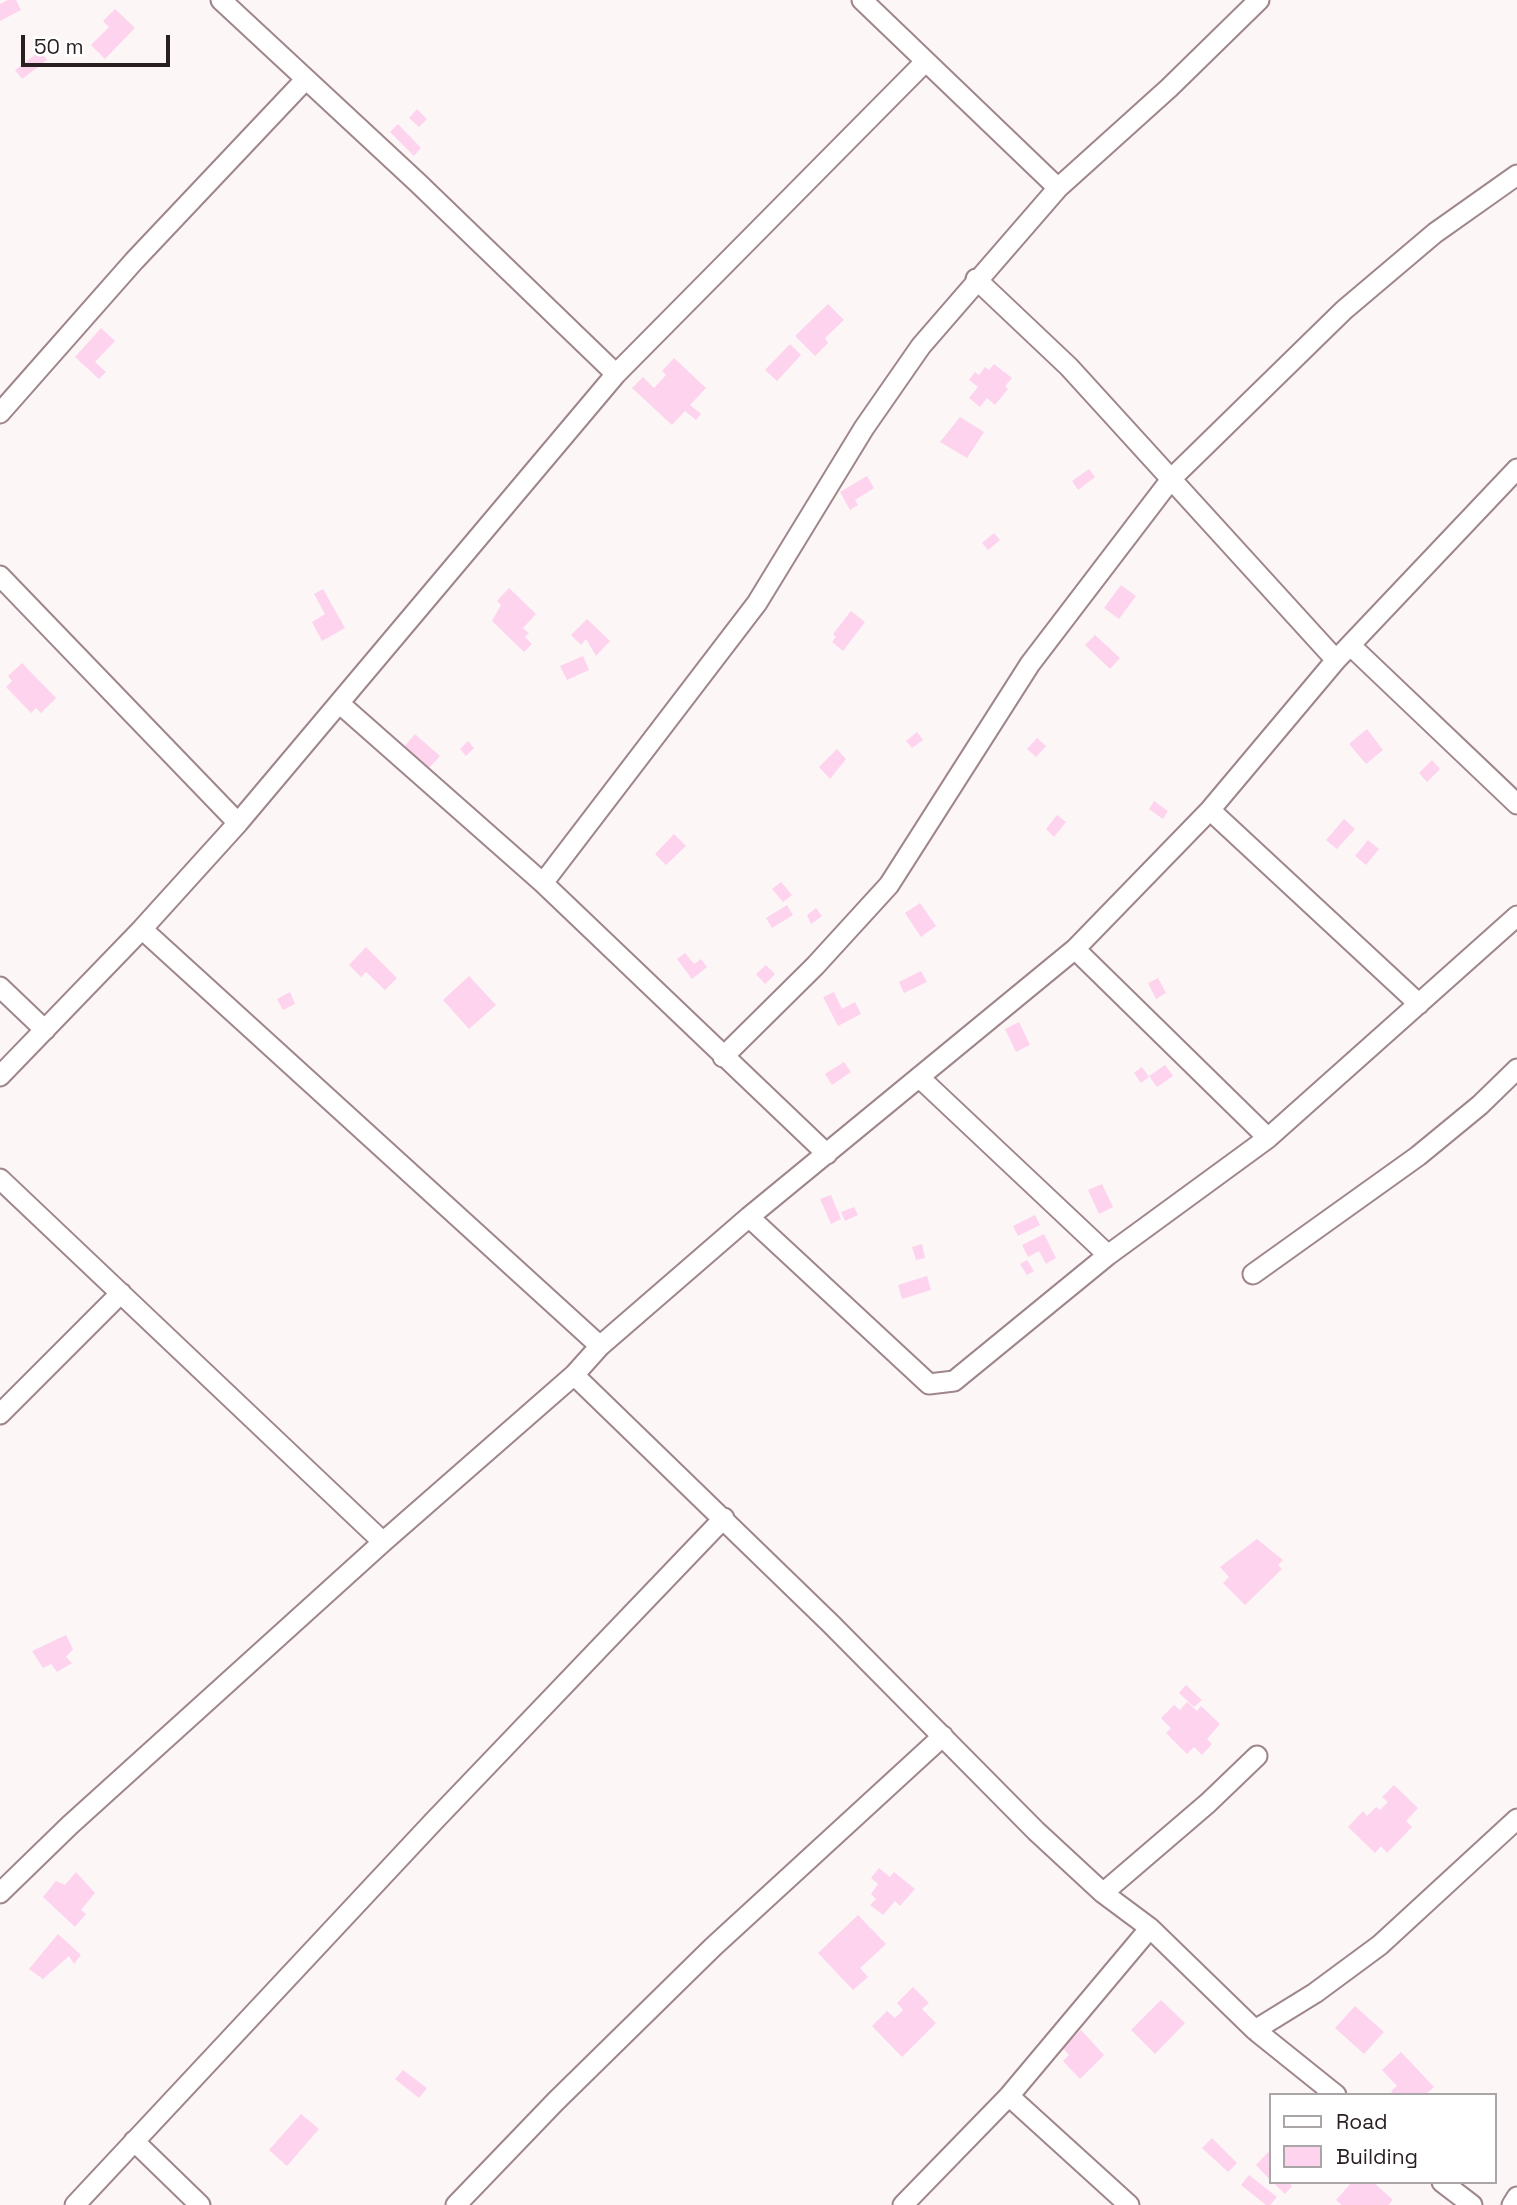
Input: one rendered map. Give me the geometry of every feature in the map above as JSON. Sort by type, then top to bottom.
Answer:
[{"type":"street","points":[[221,0],[616,374]]},
{"type":"street","points":[[862,0],[924,63],[1058,188]]},
{"type":"street","points":[[543,883],[757,603],[864,428],[921,346],[976,279],[1058,188],[1169,88],[1259,0]]},
{"type":"street","points":[[0,1076],[142,929],[238,823],[616,374],[924,63]]},
{"type":"street","points":[[0,413],[134,261],[306,79]]},
{"type":"street","points":[[723,1057],[815,966],[888,886],[1030,664],[1172,478],[1344,310],[1435,233],[1517,174]]},
{"type":"street","points":[[976,279],[1069,367],[1336,660]]},
{"type":"street","points":[[0,1893],[71,1825],[383,1542],[574,1375],[600,1346],[749,1217],[1075,949],[1210,810],[1336,660],[1443,544],[1517,469]]},
{"type":"street","points":[[0,576],[238,823]]},
{"type":"street","points":[[1351,646],[1515,796]]},
{"type":"street","points":[[339,703],[543,883],[827,1154]]},
{"type":"street","points":[[1210,810],[1419,1004]]},
{"type":"street","points":[[749,1217],[929,1384],[954,1381],[1108,1255],[1268,1138],[1517,916]]},
{"type":"street","points":[[142,929],[600,1346]]},
{"type":"street","points":[[1075,949],[1268,1138]]},
{"type":"street","points":[[0,987],[45,1030]]},
{"type":"street","points":[[1253,1274],[1418,1156],[1480,1105],[1517,1069]]},
{"type":"street","points":[[920,1078],[1108,1255]]},
{"type":"street","points":[[0,1179],[383,1542]]},
{"type":"street","points":[[0,1414],[121,1293]]},
{"type":"street","points":[[574,1375],[724,1518],[1036,1831],[1103,1893],[1150,1927],[1255,2030],[1334,2093]]},
{"type":"street","points":[[75,2205],[724,1518]]},
{"type":"street","points":[[456,2205],[556,2101],[713,1947],[943,1736]]},
{"type":"street","points":[[1103,1893],[1208,1803],[1257,1756]]},
{"type":"street","points":[[1255,2030],[1315,1993],[1380,1945],[1517,1819]]},
{"type":"street","points":[[903,2205],[1009,2096],[1150,1927]]},
{"type":"street","points":[[1009,2096],[1129,2205]]},
{"type":"street","points":[[134,2141],[200,2205]]},
{"type":"street","points":[[1445,2184],[1472,2205]]},
{"type":"street","points":[[1512,2205],[1517,2197]]},
{"type":"building","points":[[16,0],[21,10],[0,21],[0,4]]},
{"type":"building","points":[[115,9],[135,28],[105,59],[91,45],[109,27],[103,21]]},
{"type":"building","points":[[40,51],[47,60],[22,79],[15,70]]},
{"type":"building","points":[[417,109],[427,119],[419,127],[409,118]]},
{"type":"building","points":[[398,124],[421,148],[414,156],[390,132]]},
{"type":"building","points":[[828,304],[844,320],[825,338],[828,343],[815,356],[795,336]]},
{"type":"building","points":[[101,328],[115,341],[95,362],[106,372],[99,379],[75,357]]},
{"type":"building","points":[[790,344],[801,355],[777,381],[765,370]]},
{"type":"building","points":[[674,358],[706,388],[690,405],[701,414],[696,420],[685,411],[672,425],[632,388],[643,377],[654,388],[666,375],[662,371]]},
{"type":"building","points":[[994,364],[1012,378],[1005,386],[1008,389],[995,405],[987,398],[980,407],[969,398],[978,387],[969,380],[975,372],[979,375],[985,367],[989,370]]},
{"type":"building","points":[[960,417],[984,432],[967,458],[940,442]]},
{"type":"building","points":[[1089,469],[1095,477],[1078,490],[1072,481]]},
{"type":"building","points":[[867,476],[874,488],[855,500],[858,505],[850,510],[840,492]]},
{"type":"building","points":[[994,533],[1000,540],[988,550],[982,543]]},
{"type":"building","points":[[1121,585],[1136,596],[1119,619],[1104,608]]},
{"type":"building","points":[[509,588],[536,614],[523,628],[529,633],[525,637],[532,644],[524,652],[492,621],[501,605],[497,601]]},
{"type":"building","points":[[323,589],[345,628],[322,641],[312,622],[325,614],[314,594]]},
{"type":"building","points":[[851,611],[865,622],[843,651],[832,642],[836,637],[833,634]]},
{"type":"building","points":[[587,619],[610,641],[596,656],[586,639],[581,645],[571,635]]},
{"type":"building","points":[[1095,635],[1120,658],[1110,669],[1085,645]]},
{"type":"building","points":[[583,656],[589,670],[567,680],[560,666]]},
{"type":"building","points":[[22,663],[56,698],[41,713],[36,708],[31,713],[6,687],[12,681],[8,676]]},
{"type":"building","points":[[1367,729],[1383,750],[1366,764],[1349,744]]},
{"type":"building","points":[[917,732],[923,740],[912,748],[906,741]]},
{"type":"building","points":[[415,734],[440,756],[428,769],[404,747]]},
{"type":"building","points":[[1037,738],[1046,746],[1036,757],[1027,749]]},
{"type":"building","points":[[468,741],[474,748],[466,756],[460,749]]},
{"type":"building","points":[[837,749],[846,759],[830,779],[819,767]]},
{"type":"building","points":[[1432,760],[1440,769],[1427,782],[1419,773]]},
{"type":"building","points":[[1154,801],[1168,811],[1163,819],[1149,809]]},
{"type":"building","points":[[1057,815],[1066,822],[1054,837],[1046,829]]},
{"type":"building","points":[[1344,819],[1355,829],[1337,849],[1326,840]]},
{"type":"building","points":[[674,834],[686,846],[666,865],[655,854]]},
{"type":"building","points":[[1368,840],[1379,849],[1366,865],[1355,856]]},
{"type":"building","points":[[781,882],[792,895],[783,902],[772,889]]},
{"type":"building","points":[[920,903],[936,926],[921,937],[905,913]]},
{"type":"building","points":[[787,905],[793,915],[772,928],[766,918]]},
{"type":"building","points":[[816,908],[822,916],[811,924],[807,915]]},
{"type":"building","points":[[366,947],[397,978],[385,990],[366,972],[361,977],[349,965]]},
{"type":"building","points":[[685,953],[694,964],[701,959],[707,967],[692,979],[677,959]]},
{"type":"building","points":[[766,965],[775,974],[765,984],[756,974]]},
{"type":"building","points":[[921,971],[927,982],[904,993],[899,982]]},
{"type":"building","points":[[469,976],[496,1005],[469,1029],[443,1000]]},
{"type":"building","points":[[1158,978],[1166,993],[1156,999],[1148,983]]},
{"type":"building","points":[[290,992],[295,1004],[283,1010],[277,999]]},
{"type":"building","points":[[834,992],[842,1009],[855,1002],[861,1014],[838,1026],[823,997]]},
{"type":"building","points":[[1019,1022],[1030,1045],[1016,1052],[1005,1029]]},
{"type":"building","points":[[844,1062],[851,1072],[832,1085],[825,1074]]},
{"type":"building","points":[[1165,1065],[1173,1076],[1157,1087],[1149,1076]]},
{"type":"building","points":[[1142,1067],[1149,1077],[1141,1083],[1134,1073]]},
{"type":"building","points":[[1102,1184],[1113,1207],[1099,1214],[1088,1190]]},
{"type":"building","points":[[831,1195],[841,1219],[831,1224],[820,1199]]},
{"type":"building","points":[[854,1207],[858,1215],[845,1221],[841,1212]]},
{"type":"building","points":[[1035,1215],[1040,1225],[1018,1236],[1013,1226]]},
{"type":"building","points":[[1044,1234],[1056,1258],[1046,1264],[1039,1251],[1028,1257],[1022,1245]]},
{"type":"building","points":[[922,1244],[925,1258],[916,1260],[912,1247]]},
{"type":"building","points":[[1027,1260],[1034,1271],[1027,1275],[1020,1264]]},
{"type":"building","points":[[927,1276],[931,1290],[902,1299],[898,1285]]},
{"type":"building","points":[[1257,1539],[1283,1560],[1278,1565],[1282,1569],[1245,1605],[1223,1583],[1229,1577],[1220,1567]]},
{"type":"building","points":[[66,1635],[73,1649],[66,1657],[72,1663],[57,1672],[51,1664],[43,1668],[32,1651]]},
{"type":"building","points":[[1186,1685],[1202,1700],[1194,1707],[1179,1693]]},
{"type":"building","points":[[1187,1702],[1197,1711],[1201,1706],[1220,1724],[1207,1739],[1212,1744],[1202,1755],[1194,1747],[1187,1754],[1166,1733],[1171,1728],[1161,1718],[1174,1705],[1180,1710]]},
{"type":"building","points":[[1394,1785],[1418,1808],[1406,1821],[1412,1827],[1387,1853],[1381,1846],[1375,1853],[1348,1827],[1363,1811],[1367,1816],[1376,1807],[1380,1810],[1388,1802],[1382,1797]]},
{"type":"building","points":[[879,1868],[890,1877],[894,1872],[915,1889],[900,1906],[895,1901],[883,1915],[870,1905],[876,1899],[871,1894],[878,1884],[871,1878]]},
{"type":"building","points":[[76,1872],[95,1893],[81,1910],[86,1914],[75,1927],[43,1897],[56,1881],[65,1885]]},
{"type":"building","points":[[858,1915],[886,1944],[860,1968],[868,1977],[853,1990],[818,1953]]},
{"type":"building","points":[[58,1934],[81,1955],[74,1964],[69,1956],[43,1979],[29,1969]]},
{"type":"building","points":[[913,1987],[929,2003],[922,2009],[936,2023],[902,2057],[872,2026],[887,2011],[895,2018],[903,2010],[897,2003]]},
{"type":"building","points":[[1161,2000],[1185,2023],[1155,2054],[1131,2030]]},
{"type":"building","points":[[1355,2006],[1384,2032],[1364,2054],[1335,2028]]},
{"type":"building","points":[[1081,2030],[1104,2055],[1080,2079],[1063,2061],[1069,2055],[1063,2048]]},
{"type":"building","points":[[1401,2052],[1434,2087],[1427,2093],[1392,2093],[1391,2091],[1397,2086],[1382,2070]]},
{"type":"building","points":[[403,2070],[427,2088],[419,2098],[395,2079]]},
{"type":"building","points":[[301,2114],[319,2129],[287,2166],[269,2150]]},
{"type":"building","points":[[1212,2138],[1237,2163],[1228,2172],[1202,2148]]},
{"type":"building","points":[[1268,2152],[1268,2178],[1256,2165]]},
{"type":"building","points":[[1249,2175],[1277,2197],[1270,2205],[1266,2205],[1241,2185]]},
{"type":"building","points":[[1275,2184],[1292,2186],[1285,2194]]},
{"type":"building","points":[[1350,2184],[1375,2184],[1393,2200],[1388,2205],[1342,2205],[1336,2200]]}]
